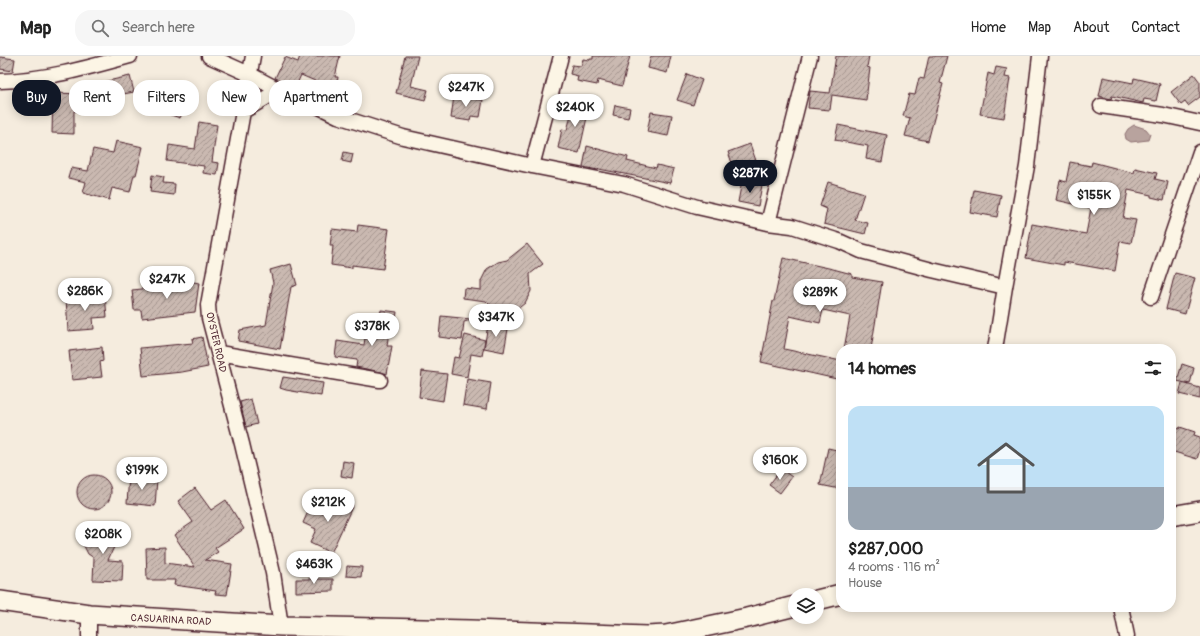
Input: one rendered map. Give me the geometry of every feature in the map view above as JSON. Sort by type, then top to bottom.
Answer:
[{"type":"street","points":[[0,81],[28,80],[74,72],[130,56]]},
{"type":"street","points":[[209,56],[269,85]]},
{"type":"street","name":"OYSTER ROAD","points":[[248,80],[253,56]]},
{"type":"street","points":[[532,166],[561,56]]},
{"type":"street","points":[[768,223],[810,56]]},
{"type":"street","points":[[996,344],[1027,166],[1040,56]]},
{"type":"street","points":[[1101,106],[1163,115],[1200,123]]},
{"type":"street","name":"OYSTER ROAD","points":[[241,116],[208,305],[209,318],[273,573],[281,626]]},
{"type":"street","points":[[338,116],[403,137],[532,166],[624,184],[697,207],[768,223],[792,226],[839,241],[861,251],[932,270],[1005,287]]},
{"type":"street","points":[[1151,297],[1200,152]]},
{"type":"street","points":[[219,353],[380,380]]},
{"type":"street","points":[[1176,515],[1200,511]]},
{"type":"street","points":[[824,598],[836,595]]},
{"type":"street","name":"CASUARINA ROAD","points":[[0,601],[89,614],[281,626],[647,636],[667,635],[788,608]]},
{"type":"street","points":[[1123,612],[1127,636]]},
{"type":"street","points":[[89,614],[89,636]]},
{"type":"shaded area","points":[[1134,125],[1146,129],[1150,134],[1148,140],[1131,142],[1126,139],[1125,134],[1128,129]]},
{"type":"building","points":[[300,56],[340,56],[335,77],[338,77],[338,80],[313,80],[301,75],[299,80],[280,80],[275,78],[285,57],[298,62]]},
{"type":"building","points":[[405,56],[418,56],[411,86],[428,90],[425,100],[396,93]]},
{"type":"building","points":[[593,56],[630,56],[622,86],[598,80],[597,85],[577,81],[578,76],[570,74],[572,65],[581,66],[583,59],[590,60],[593,59]]},
{"type":"building","points":[[651,56],[671,56],[667,73],[648,68]]},
{"type":"building","points":[[836,56],[869,56],[867,67],[870,68],[866,100],[832,95],[830,110],[808,108],[810,91],[830,93]]},
{"type":"building","points":[[929,56],[947,56],[940,83],[943,84],[928,141],[905,136],[910,118],[903,116],[909,94],[915,95],[919,78],[924,79]]},
{"type":"building","points":[[0,57],[15,59],[13,71],[0,69]]},
{"type":"building","points":[[996,67],[1007,69],[1005,77],[1010,78],[1004,118],[980,114],[988,73],[994,75]]},
{"type":"building","points":[[687,74],[702,80],[693,105],[677,100]]},
{"type":"building","points":[[1194,74],[1200,82],[1200,97],[1188,106],[1185,102],[1181,105],[1171,92]]},
{"type":"building","points":[[130,76],[133,92],[125,94],[125,80],[112,80]]},
{"type":"building","points":[[1103,77],[1133,83],[1134,78],[1160,84],[1156,101],[1144,99],[1143,103],[1112,96],[1111,99],[1099,96]]},
{"type":"building","points":[[61,93],[69,94],[69,116],[74,116],[74,134],[52,133],[52,116],[61,116]]},
{"type":"building","points":[[454,96],[483,100],[480,117],[471,116],[470,121],[451,118]]},
{"type":"building","points":[[574,101],[590,104],[579,153],[558,148],[562,129],[567,130]]},
{"type":"building","points":[[615,105],[630,108],[628,118],[613,115]]},
{"type":"building","points":[[651,112],[672,115],[668,136],[647,132]]},
{"type":"building","points":[[199,122],[217,125],[212,162],[219,163],[217,175],[203,173],[204,166],[167,161],[169,145],[195,149]]},
{"type":"building","points":[[838,125],[887,135],[882,162],[866,159],[868,146],[835,140]]},
{"type":"building","points":[[116,141],[143,147],[130,192],[112,188],[109,200],[83,193],[86,182],[68,178],[71,168],[88,171],[93,149],[113,153]]},
{"type":"building","points":[[750,144],[759,169],[737,177],[728,152]]},
{"type":"building","points":[[587,146],[628,157],[627,161],[656,168],[657,165],[674,169],[670,183],[583,167]]},
{"type":"building","points":[[344,152],[353,154],[351,163],[342,161]]},
{"type":"building","points":[[1070,162],[1091,166],[1092,162],[1134,173],[1135,168],[1157,173],[1155,179],[1168,182],[1164,200],[1151,197],[1151,195],[1128,190],[1123,218],[1136,220],[1131,243],[1120,241],[1115,271],[1064,262],[1064,265],[1026,258],[1032,224],[1086,234],[1091,208],[1056,200],[1060,180],[1066,182]]},
{"type":"building","points":[[152,175],[164,177],[163,183],[175,184],[174,195],[150,192]]},
{"type":"building","points":[[742,181],[762,185],[758,206],[738,202]]},
{"type":"building","points":[[828,182],[864,193],[855,220],[868,223],[865,234],[824,224],[827,209],[820,206]]},
{"type":"building","points":[[974,190],[1001,195],[997,217],[970,212]]},
{"type":"building","points":[[358,225],[389,229],[383,269],[352,265],[352,268],[331,265],[333,246],[330,246],[332,229],[357,232]]},
{"type":"building","points":[[527,244],[543,264],[530,274],[531,291],[525,303],[520,307],[501,313],[486,301],[463,298],[464,288],[481,290],[481,281],[487,269],[498,262],[507,260]]},
{"type":"building","points":[[783,258],[852,274],[852,277],[882,282],[872,344],[845,344],[850,316],[823,310],[820,323],[790,316],[784,349],[836,360],[836,379],[761,362]]},
{"type":"building","points":[[291,264],[297,285],[291,287],[280,349],[238,341],[240,330],[266,325],[273,283],[270,270]]},
{"type":"building","points":[[1175,273],[1195,278],[1185,314],[1166,309]]},
{"type":"building","points":[[183,280],[199,283],[195,312],[142,318],[141,310],[134,310],[132,290],[182,285]]},
{"type":"building","points":[[105,295],[107,317],[93,318],[94,329],[68,331],[66,298]]},
{"type":"building","points":[[381,310],[397,312],[394,332],[389,331],[387,346],[392,346],[387,374],[356,367],[357,360],[335,357],[337,341],[364,345],[365,338],[376,339]]},
{"type":"building","points":[[441,316],[471,319],[464,322],[462,340],[439,337]]},
{"type":"building","points":[[488,325],[508,329],[504,352],[484,348]]},
{"type":"building","points":[[465,335],[485,340],[482,356],[471,354],[467,377],[451,374],[454,357],[459,358]]},
{"type":"building","points":[[202,337],[208,367],[182,372],[143,376],[140,348],[193,343],[192,339]]},
{"type":"building","points":[[102,347],[103,361],[100,362],[102,377],[72,380],[69,351]]},
{"type":"building","points":[[1182,364],[1194,368],[1190,384],[1177,381]]},
{"type":"building","points":[[422,371],[447,374],[443,401],[419,397]]},
{"type":"building","points":[[283,377],[323,383],[321,396],[280,388]]},
{"type":"building","points":[[467,379],[491,383],[487,409],[463,405]]},
{"type":"building","points":[[1182,383],[1200,388],[1200,399],[1179,394]]},
{"type":"building","points":[[251,399],[257,424],[246,427],[240,402]]},
{"type":"building","points":[[1180,427],[1195,432],[1194,435],[1200,437],[1200,449],[1197,459],[1176,453],[1176,428],[1179,429]]},
{"type":"building","points":[[828,448],[836,450],[836,488],[820,485]]},
{"type":"building","points":[[343,461],[354,463],[352,478],[341,476]]},
{"type":"building","points":[[781,469],[792,477],[780,493],[769,485]]},
{"type":"building","points":[[97,475],[106,480],[110,485],[110,499],[106,504],[101,508],[91,509],[87,508],[78,499],[77,489],[78,485],[87,476]]},
{"type":"building","points":[[129,476],[157,479],[155,506],[127,503]]},
{"type":"building","points":[[195,488],[211,510],[226,500],[244,529],[215,548],[218,552],[205,560],[232,564],[227,595],[215,594],[216,591],[174,585],[175,580],[147,580],[146,548],[165,547],[165,563],[195,567],[174,535],[193,522],[178,501]]},
{"type":"building","points":[[332,495],[353,505],[331,553],[310,543],[316,529],[303,523],[310,507],[324,513]]},
{"type":"building","points":[[95,527],[105,528],[113,536],[115,541],[114,547],[108,560],[123,561],[122,581],[93,580],[94,558],[88,554],[83,544],[86,534]]},
{"type":"building","points":[[347,566],[362,567],[361,577],[346,576]]},
{"type":"building","points":[[296,579],[333,579],[333,591],[296,592]]}]
